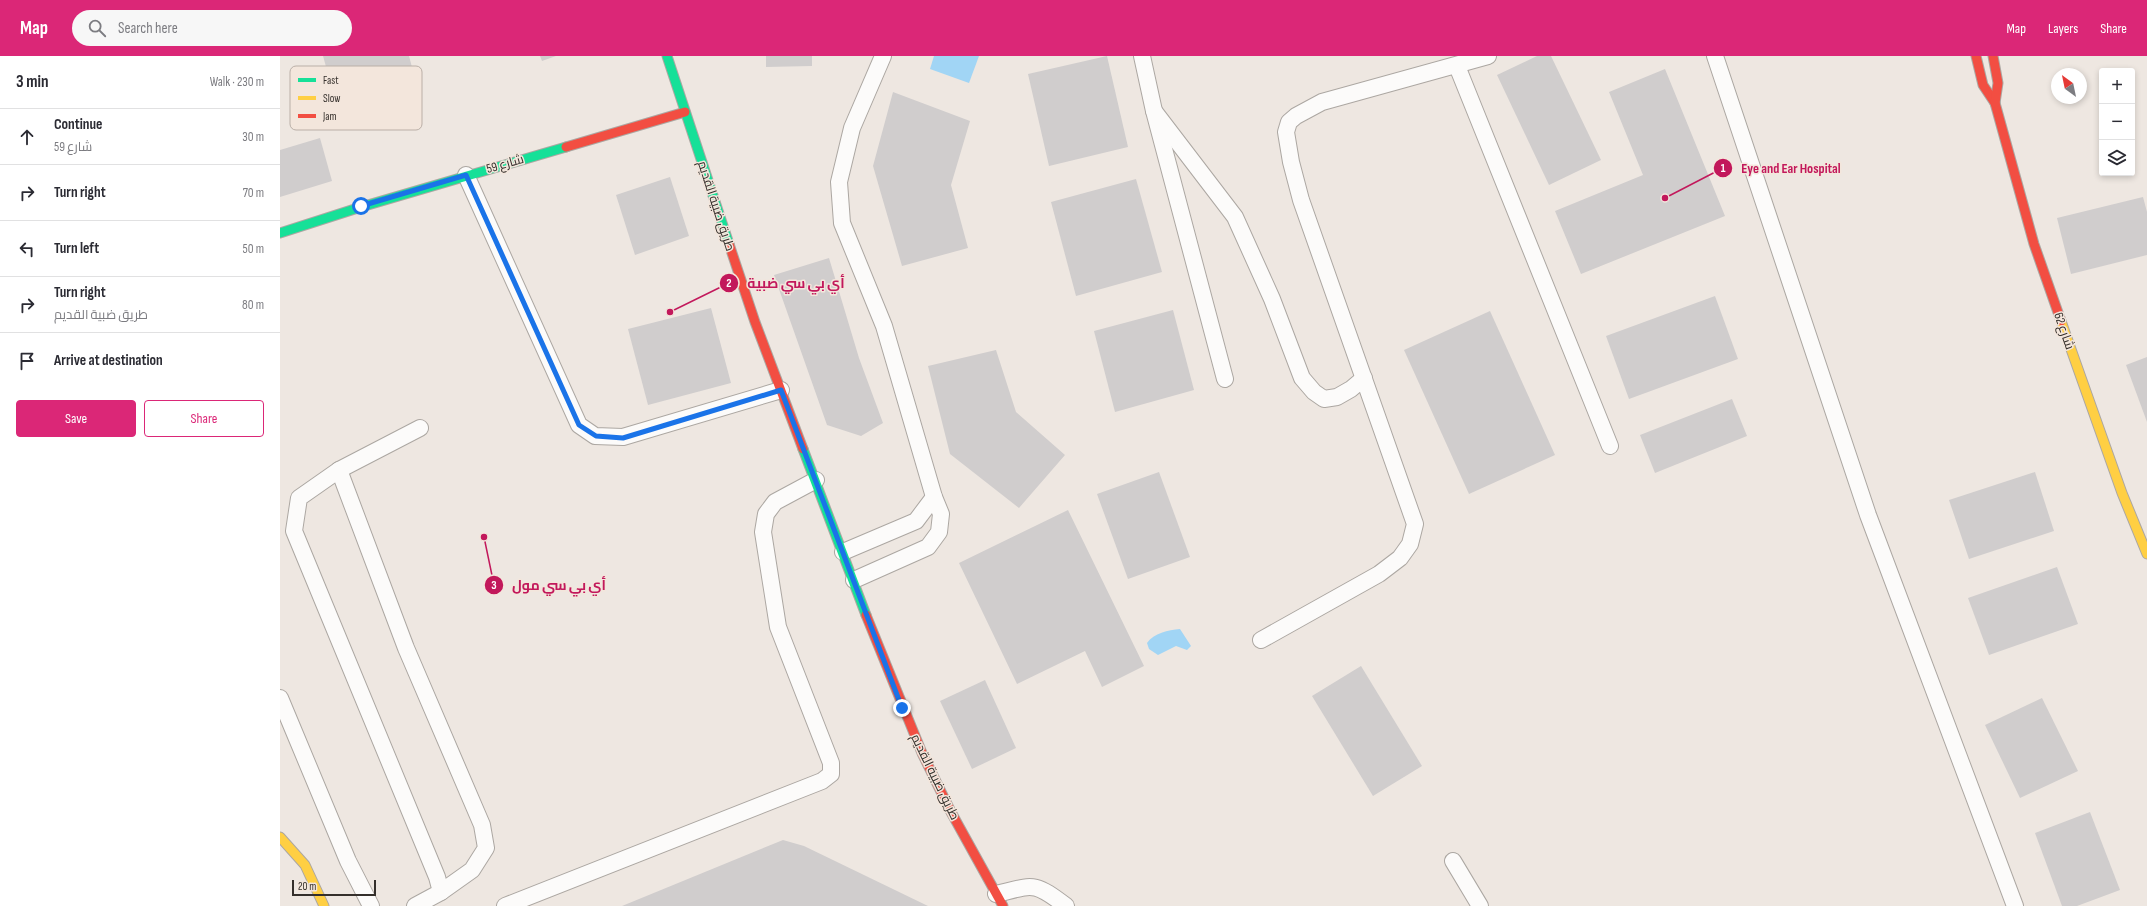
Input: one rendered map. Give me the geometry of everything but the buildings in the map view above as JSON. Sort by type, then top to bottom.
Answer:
[{"type":"main road","name":"طريق ضبية القديم","points":[[667,56],[755,322],[884,662],[922,753],[951,812],[999,900]]},
{"type":"main road","name":"شارع 62","points":[[1976,56],[1983,85],[1995,103],[2034,244],[2122,493],[2147,554]]},
{"type":"main road","name":"شارع 62","points":[[1993,56],[1998,82],[1995,103]]},
{"type":"main road","name":"شارع 59","points":[[280,233],[466,175],[685,112]]},
{"type":"main road","points":[[280,837],[305,865],[324,906]]},
{"type":"lane","points":[[854,580],[928,547],[939,532],[941,514],[934,498],[884,326],[842,223],[839,182],[852,128],[883,56]]},
{"type":"lane","points":[[1142,56],[1154,112],[1225,379]]},
{"type":"lane","points":[[1261,640],[1379,574],[1400,558],[1410,544],[1415,524],[1301,200],[1291,162],[1286,132],[1289,122],[1296,116],[1322,102],[1457,66],[1488,56]]},
{"type":"lane","points":[[1715,56],[1868,515],[2015,906]]},
{"type":"lane","points":[[1457,66],[1610,446]]},
{"type":"lane","points":[[1154,112],[1235,217],[1272,299],[1302,378],[1314,392],[1324,399],[1337,397],[1351,389],[1364,378]]},
{"type":"lane","points":[[466,175],[579,425],[596,436],[623,438],[781,390]]},
{"type":"lane","points":[[420,428],[339,470],[299,498],[294,531],[441,892]]},
{"type":"lane","points":[[339,470],[406,648],[482,825],[486,848],[472,870],[441,892],[415,906]]},
{"type":"lane","points":[[505,906],[822,781],[831,774],[831,763],[778,627],[763,532],[766,514],[775,502],[816,480]]},
{"type":"lane","points":[[843,552],[916,521],[934,498]]},
{"type":"lane","points":[[280,698],[348,861],[371,906]]},
{"type":"lane","points":[[1453,862],[1480,906]]},
{"type":"lane","points":[[999,900],[1030,886],[1040,888],[1066,906]]},
{"type":"water","points":[[934,56],[979,56],[969,83],[930,69]]},
{"type":"water","points":[[1180,629],[1191,646],[1187,650],[1176,646],[1158,655],[1149,649],[1147,643],[1157,634]]},
{"type":"traffic: fast","points":[[667,56],[729,244]]},
{"type":"traffic: fast","points":[[280,233],[361,207],[566,147]]},
{"type":"traffic: fast","points":[[803,449],[866,615]]},
{"type":"traffic: slow","points":[[2061,321],[2122,493],[2147,554]]},
{"type":"traffic: slow","points":[[280,837],[305,865],[324,906]]},
{"type":"traffic: jam","points":[[1976,56],[1983,85],[1995,103],[2034,244],[2061,321]]},
{"type":"traffic: jam","points":[[1993,56],[1998,83],[1995,103]]},
{"type":"traffic: jam","points":[[566,147],[685,112]]},
{"type":"traffic: jam","points":[[729,244],[755,322],[803,449]]},
{"type":"traffic: jam","points":[[866,615],[922,753],[951,812],[1003,906]]},
{"type":"place","name":"Eye and Ear Hospital","points":[[1665,198]]},
{"type":"place","name":"أي بي سي ضبية","points":[[670,312]]},
{"type":"place","name":"أي بي سي مول","points":[[484,537]]},
{"type":"route","points":[[361,206],[466,175],[579,425],[596,436],[623,438],[781,390],[902,708]]}]
